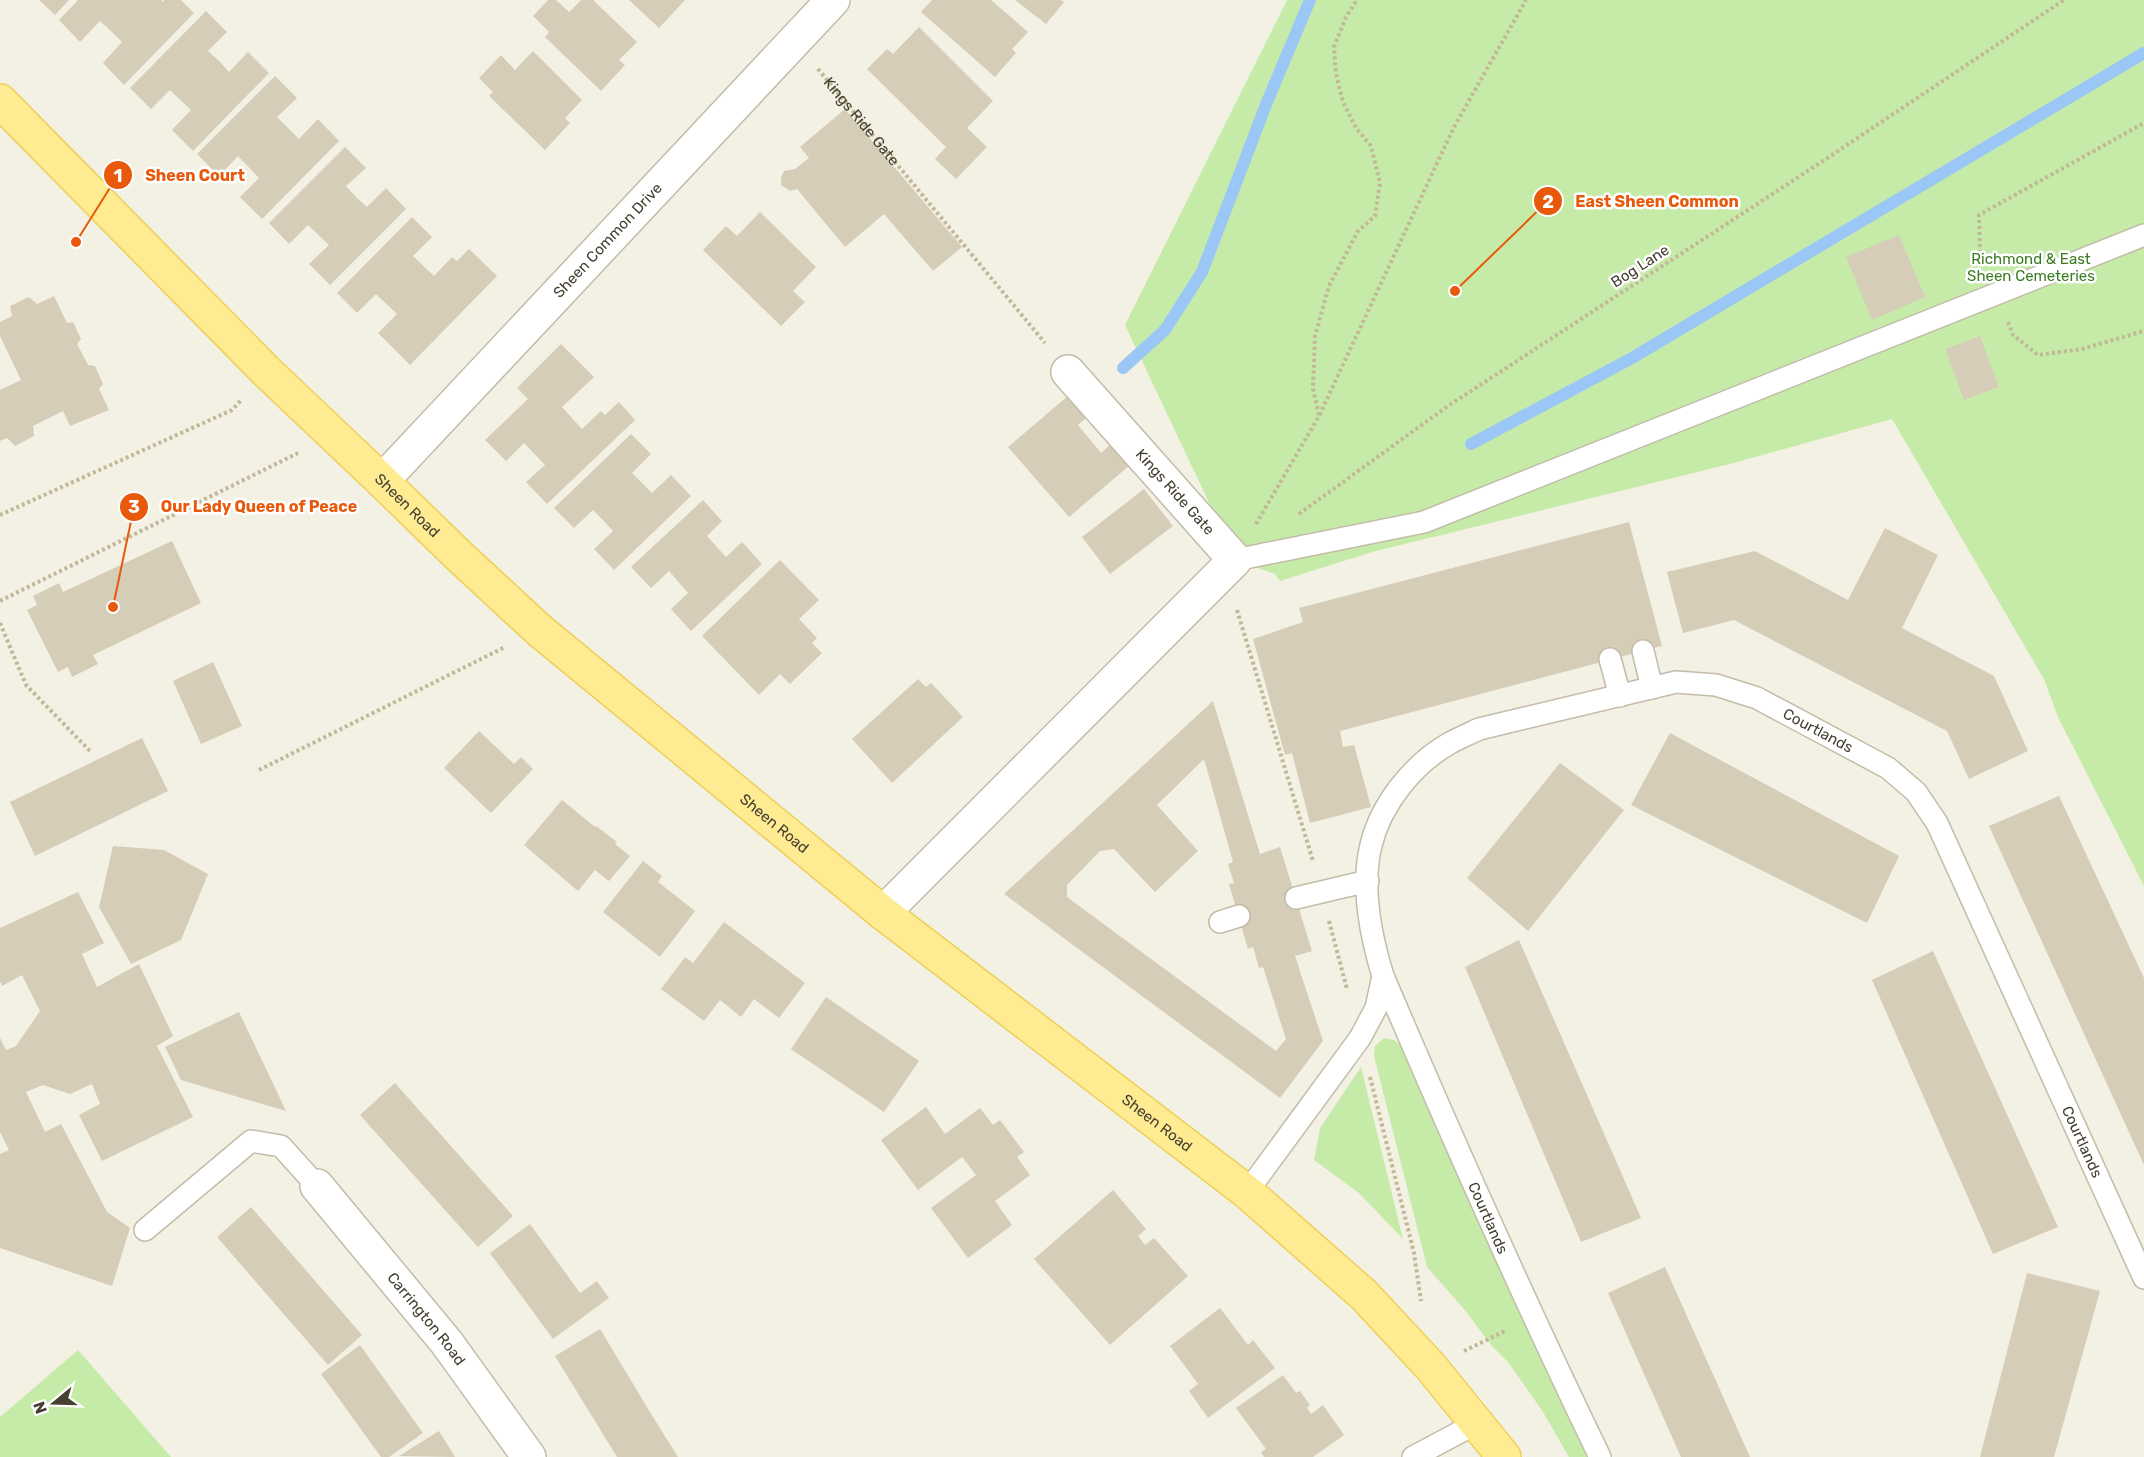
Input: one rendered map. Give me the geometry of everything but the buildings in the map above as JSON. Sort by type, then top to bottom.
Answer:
[{"type":"main road","name":"Sheen Road","points":[[0,101],[266,371],[539,630],[883,913],[1247,1192],[1364,1295],[1431,1367],[1504,1457]]},
{"type":"street","name":"Sheen Common Drive","points":[[382,481],[833,0]]},
{"type":"street","name":"Kings Ride Gate","points":[[1068,372],[1235,560]]},
{"type":"street","points":[[883,913],[1235,560]]},
{"type":"street","name":"Carrington Road","points":[[317,1186],[447,1343],[530,1457]]},
{"type":"lane","points":[[1235,560],[1424,522],[2144,235]]},
{"type":"lane","points":[[1643,651],[1652,688]]},
{"type":"lane","points":[[1610,659],[1620,696]]},
{"type":"lane","name":"Courtlands","points":[[1600,1457],[1457,1151],[1383,976],[1372,937],[1368,880],[1371,846],[1385,810],[1402,784],[1425,760],[1450,743],[1479,729],[1676,682],[1716,685],[1757,698],[1888,768],[1916,792],[1937,823],[2144,1278]]},
{"type":"lane","points":[[1296,898],[1368,880]]},
{"type":"lane","name":"Courtlands","points":[[1247,1192],[1360,1038],[1376,1008],[1383,976]]},
{"type":"lane","points":[[145,1230],[251,1141],[281,1146],[317,1186]]},
{"type":"lane","points":[[1413,1457],[1477,1423]]},
{"type":"path","points":[[1319,416],[1313,389],[1315,336],[1329,286],[1358,231],[1375,216],[1380,183],[1371,146],[1356,128],[1343,102],[1336,74],[1334,47],[1346,17],[1357,0]]},
{"type":"path","points":[[1423,1310],[1414,1253],[1322,890],[1237,611],[1235,560],[1319,416],[1454,127],[1526,0]]},
{"type":"path","name":"Bog Lane","points":[[1293,519],[1445,408],[2064,0]]},
{"type":"path","name":"Kings Ride Gate","points":[[796,42],[1068,372]]},
{"type":"path","points":[[2144,123],[1978,216],[1980,251],[2013,335],[2038,355],[2082,349],[2144,331]]},
{"type":"path","points":[[0,514],[232,410],[266,371]]},
{"type":"path","points":[[0,601],[334,435]]},
{"type":"path","points":[[0,623],[27,685],[90,751]]},
{"type":"path","points":[[259,770],[539,630]]},
{"type":"path","points":[[1431,1367],[1533,1317]]},
{"type":"green space","name":"Richmond & East Sheen Cemeteries","points":[[1287,0],[2144,0],[2144,886],[2058,717],[2044,679],[1892,419],[1730,464],[1372,552],[1280,581],[1275,574],[1235,560],[1125,325]]},
{"type":"green space","points":[[1384,1038],[1394,1040],[1402,1046],[1589,1457],[1569,1457],[1543,1412],[1508,1362],[1491,1345],[1464,1309],[1427,1267],[1374,1056],[1375,1046]]},
{"type":"green space","points":[[1361,1067],[1403,1239],[1359,1193],[1314,1160],[1320,1128]]},
{"type":"green space","points":[[78,1350],[171,1457],[0,1457],[0,1417]]},
{"type":"waterway","points":[[1123,368],[1165,330],[1202,272],[1267,102],[1310,0]]},
{"type":"waterway","points":[[1471,444],[1632,358],[2144,53]]},
{"type":"place","name":"Sheen Court","points":[[76,242]]},
{"type":"place","name":"East Sheen Common","points":[[1455,291]]},
{"type":"place","name":"Our Lady Queen of Peace","points":[[113,607]]}]
